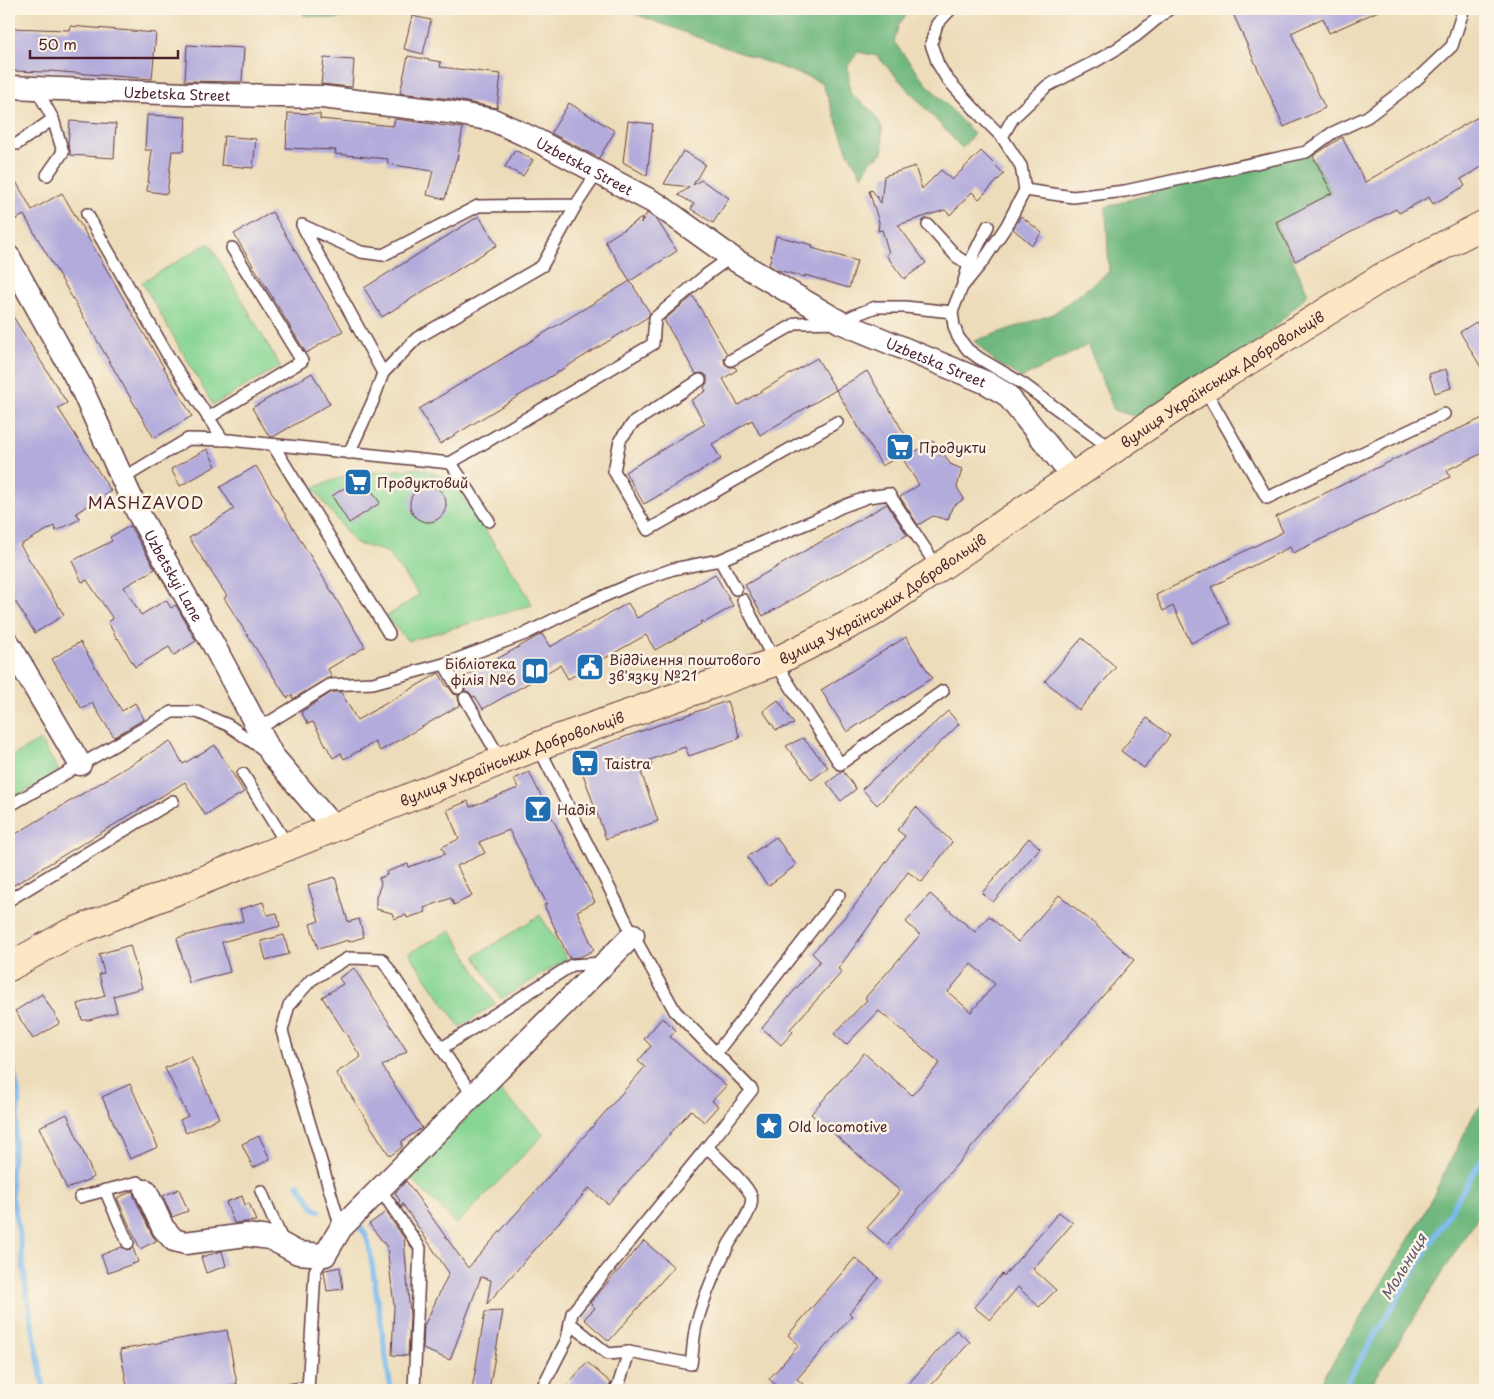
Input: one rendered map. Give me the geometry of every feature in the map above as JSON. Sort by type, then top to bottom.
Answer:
[{"type":"street","name":"Uzbetska Street","points":[[9,87],[322,97],[449,112],[493,120],[538,141],[657,204],[731,257],[840,322],[987,383],[1007,395],[1073,477]]},
{"type":"street","name":"вулиця Українських Добровольців","points":[[9,967],[66,935],[501,760],[775,662],[872,613],[1204,388],[1384,276],[1485,224]]},
{"type":"street","name":"Uzbetskyi Lane","points":[[9,257],[80,385],[137,511],[213,644],[272,755],[334,828]]},
{"type":"street","points":[[9,644],[80,764]]},
{"type":"street","points":[[146,1191],[163,1228],[174,1240],[185,1243],[246,1235],[270,1238],[298,1252],[325,1255],[340,1228],[633,935]]},
{"type":"lane","points":[[951,9],[937,24],[931,44],[938,64],[947,79],[1002,137],[1021,166],[1025,190],[1007,225],[984,260],[962,288]]},
{"type":"lane","points":[[1002,137],[1013,118],[1048,86],[1122,45],[1169,9]]},
{"type":"lane","points":[[1025,190],[1073,197],[1125,191],[1306,152],[1332,133],[1367,117],[1415,81],[1452,46],[1464,11],[1463,9]]},
{"type":"lane","points":[[36,88],[53,119],[64,152],[47,175]]},
{"type":"lane","points":[[17,144],[53,119]]},
{"type":"lane","points":[[349,453],[373,401],[383,373],[417,338],[542,266],[576,205],[597,173]]},
{"type":"lane","points":[[383,373],[302,225],[361,252],[383,255],[478,206],[576,205]]},
{"type":"lane","points":[[87,214],[170,359],[223,440]]},
{"type":"lane","points":[[928,225],[957,257],[969,264]]},
{"type":"lane","points":[[988,226],[969,264],[952,312],[958,336],[968,350],[1023,384],[1112,449]]},
{"type":"lane","points":[[208,418],[302,361],[232,248]]},
{"type":"lane","points":[[122,479],[188,439],[223,440],[451,463],[653,344],[655,318],[706,275],[731,257]]},
{"type":"lane","points":[[731,360],[797,323],[840,322],[876,307],[905,307],[952,312]]},
{"type":"lane","points":[[700,380],[633,423],[620,440],[614,470],[648,530],[837,422]]},
{"type":"lane","points":[[1204,388],[1267,498],[1444,414]]},
{"type":"lane","points":[[273,445],[389,634]]},
{"type":"lane","points":[[451,463],[489,520]]},
{"type":"lane","points":[[258,729],[330,685],[373,683],[444,664],[524,634],[634,583],[673,569],[720,560],[868,497],[888,494],[938,568]]},
{"type":"lane","points":[[720,560],[736,589]]},
{"type":"lane","points":[[743,600],[775,662],[840,764],[943,691]]},
{"type":"lane","points":[[444,664],[458,688]]},
{"type":"lane","points":[[464,698],[501,760]]},
{"type":"lane","points":[[9,806],[172,712],[197,712],[228,726],[272,755]]},
{"type":"lane","points":[[538,746],[633,935],[675,1011],[752,1090],[572,1313],[567,1339],[541,1390]]},
{"type":"lane","points":[[243,774],[288,846]]},
{"type":"lane","points":[[9,900],[173,801]]},
{"type":"lane","points":[[716,1053],[839,895]]},
{"type":"lane","points":[[340,1228],[282,1031],[289,1005],[311,980],[348,958],[382,958],[473,1096]]},
{"type":"lane","points":[[442,1048],[572,965],[606,963]]},
{"type":"lane","points":[[570,1323],[608,1354],[629,1352],[691,1364],[696,1328],[705,1297],[729,1245],[750,1210],[752,1199],[750,1193],[707,1148]]},
{"type":"lane","points":[[80,1196],[138,1182],[146,1191]]},
{"type":"lane","points":[[380,1189],[420,1248],[414,1390]]},
{"type":"lane","points":[[105,1190],[128,1243]]},
{"type":"lane","points":[[261,1191],[285,1246]]},
{"type":"lane","points":[[291,1390],[308,1389],[315,1271],[325,1255]]},
{"type":"lane","points":[[615,1390],[629,1352]]},
{"type":"green space","points":[[304,9],[378,9],[336,19],[303,15]]},
{"type":"green space","points":[[622,9],[911,9],[899,24],[894,42],[925,82],[974,134],[962,148],[877,56],[858,52],[848,66],[850,93],[874,113],[882,127],[883,153],[871,161],[862,176],[848,153],[822,82]]},
{"type":"green space","points":[[1306,152],[1316,162],[1332,193],[1276,223],[1308,294],[1265,337],[1143,419],[1114,410],[1088,345],[1022,378],[995,362],[974,341],[1053,314],[1109,272],[1106,207],[1239,166]]},
{"type":"green space","points":[[209,243],[280,366],[213,405],[142,282]]},
{"type":"green space","points":[[419,468],[452,480],[527,594],[532,605],[408,641],[386,617],[419,595],[387,552],[355,543],[313,488],[348,475]]},
{"type":"green space","points":[[40,740],[59,771],[9,801],[9,758]]},
{"type":"green space","points":[[540,915],[567,959],[501,999],[475,956]]},
{"type":"green space","points":[[451,930],[495,1004],[460,1027],[409,953]]},
{"type":"green space","points":[[497,1088],[544,1134],[457,1224],[409,1177]]},
{"type":"green space","points":[[1485,1100],[1485,1205],[1368,1390],[1316,1390],[1423,1216],[1474,1114]]},
{"type":"building","points":[[1231,9],[1383,9],[1329,33],[1323,18],[1291,33],[1325,108],[1284,127]]},
{"type":"building","points":[[412,16],[431,20],[423,54],[404,49]]},
{"type":"building","points":[[70,26],[156,33],[152,79],[49,71],[9,71],[9,28],[69,30]]},
{"type":"building","points":[[187,45],[244,48],[242,82],[185,81]]},
{"type":"building","points":[[408,56],[441,62],[440,67],[501,74],[497,108],[451,99],[400,93]]},
{"type":"building","points":[[324,58],[354,60],[352,87],[321,84]]},
{"type":"building","points":[[569,103],[615,131],[599,158],[551,133]]},
{"type":"building","points":[[288,113],[320,114],[320,119],[393,126],[395,119],[463,128],[457,160],[445,199],[427,195],[433,171],[387,164],[388,159],[335,154],[336,150],[286,148]]},
{"type":"building","points":[[1485,113],[1485,165],[1461,179],[1465,186],[1433,204],[1429,197],[1399,213],[1396,209],[1295,261],[1276,222],[1332,193],[1313,156],[1342,137],[1365,182]]},
{"type":"building","points":[[147,115],[186,117],[184,151],[172,151],[167,194],[147,191],[152,150],[145,150]]},
{"type":"building","points":[[70,121],[116,124],[114,158],[70,155],[68,144]]},
{"type":"building","points":[[628,121],[653,124],[647,176],[623,162]]},
{"type":"building","points":[[224,136],[256,139],[253,168],[221,165]]},
{"type":"building","points":[[515,150],[533,160],[523,176],[505,167]]},
{"type":"building","points":[[683,151],[705,164],[693,185],[701,180],[729,198],[713,223],[691,209],[694,204],[678,195],[690,187],[664,184]]},
{"type":"building","points":[[981,151],[1004,174],[979,199],[972,192],[950,215],[945,210],[898,225],[926,263],[904,279],[886,255],[889,253],[882,230],[878,231],[879,222],[869,191],[872,190],[881,203],[884,176],[915,166],[922,189],[941,170],[952,180]]},
{"type":"building","points":[[9,169],[32,210],[62,193],[192,416],[154,438],[24,215],[9,223]]},
{"type":"building","points":[[272,212],[343,331],[306,353],[234,234]]},
{"type":"building","points":[[647,213],[657,220],[677,251],[630,281],[605,241],[642,218],[641,223]]},
{"type":"building","points":[[479,216],[497,245],[382,317],[364,288]]},
{"type":"building","points":[[1021,216],[1042,233],[1032,245],[1013,229]]},
{"type":"building","points":[[776,236],[813,245],[812,248],[857,261],[849,288],[805,275],[805,277],[777,270],[769,265]]},
{"type":"building","points":[[630,281],[650,313],[648,317],[440,444],[419,409]]},
{"type":"building","points":[[693,296],[727,354],[724,359],[725,364],[735,367],[737,370],[723,379],[738,405],[817,358],[836,390],[760,435],[752,420],[712,444],[721,459],[644,504],[625,472],[705,424],[691,400],[706,391],[704,387],[707,383],[707,376],[703,373],[696,374],[664,320]]},
{"type":"building","points":[[9,310],[67,403],[58,408],[111,491],[76,513],[80,519],[56,531],[54,526],[20,545],[64,615],[35,633],[15,601],[9,605]]},
{"type":"building","points":[[1476,322],[1485,337],[1485,374],[1460,332]]},
{"type":"building","points":[[1446,369],[1451,388],[1435,393],[1429,374]]},
{"type":"building","points":[[867,371],[913,448],[882,466],[836,390]]},
{"type":"building","points":[[312,373],[330,404],[273,437],[269,436],[252,408]]},
{"type":"building","points":[[1485,417],[1485,452],[1447,470],[1450,477],[1293,553],[1290,547],[1211,587],[1230,624],[1191,643],[1173,606],[1163,611],[1156,595],[1283,532],[1276,517]]},
{"type":"building","points":[[933,441],[941,456],[944,454],[950,464],[962,469],[957,487],[964,499],[952,507],[948,520],[933,516],[918,525],[900,497],[919,485],[903,459]]},
{"type":"building","points":[[207,449],[216,466],[180,486],[171,469]]},
{"type":"building","points":[[256,466],[365,647],[328,669],[332,677],[293,699],[292,695],[287,698],[224,598],[227,596],[189,538],[234,509],[220,487]]},
{"type":"building","points":[[362,476],[380,503],[349,523],[332,496]]},
{"type":"building","points":[[428,486],[441,491],[446,504],[441,517],[428,522],[415,517],[410,504],[415,491]]},
{"type":"building","points":[[887,504],[907,535],[763,616],[745,585]]},
{"type":"building","points":[[130,526],[155,569],[124,587],[141,615],[166,600],[171,608],[176,605],[196,641],[174,655],[169,647],[135,667],[108,622],[113,619],[87,580],[82,582],[72,561],[112,541],[110,537]]},
{"type":"building","points":[[715,574],[733,606],[704,623],[703,621],[700,622],[701,624],[655,650],[646,635],[568,679],[560,665],[483,709],[475,696],[473,697],[469,692],[465,691],[465,685],[461,679],[542,634],[550,647],[628,603],[637,618]]},
{"type":"building","points":[[906,637],[932,678],[847,732],[821,690]]},
{"type":"building","points":[[1082,638],[1116,667],[1079,710],[1045,681]]},
{"type":"building","points":[[80,642],[122,711],[135,703],[144,719],[114,737],[92,703],[82,709],[52,659]]},
{"type":"building","points":[[439,673],[447,687],[454,694],[458,695],[460,705],[380,751],[375,742],[344,759],[341,753],[333,758],[313,722],[308,724],[301,712],[332,692],[341,692],[357,720]]},
{"type":"building","points":[[778,700],[794,724],[776,730],[763,711]]},
{"type":"building","points":[[727,701],[740,738],[689,756],[685,747],[650,760],[652,765],[640,769],[658,821],[606,839],[576,754]]},
{"type":"building","points":[[948,711],[959,724],[877,805],[862,789]]},
{"type":"building","points":[[1147,718],[1170,736],[1144,768],[1121,751]]},
{"type":"building","points":[[803,738],[828,767],[812,780],[786,746]]},
{"type":"building","points":[[170,741],[183,764],[215,745],[244,792],[205,815],[185,782],[9,888],[9,838]]},
{"type":"building","points":[[843,771],[856,789],[841,801],[827,783]]},
{"type":"building","points":[[529,772],[595,902],[577,911],[594,950],[580,957],[569,958],[544,905],[547,904],[509,830],[479,842],[485,853],[457,866],[472,896],[454,905],[451,898],[424,908],[426,912],[407,918],[406,915],[394,919],[392,913],[376,909],[376,897],[381,884],[379,878],[387,875],[386,872],[408,864],[409,867],[445,854],[442,847],[459,839],[447,810],[468,801],[470,807],[518,788],[514,779]]},
{"type":"building","points":[[916,807],[952,842],[922,882],[908,872],[838,969],[842,972],[790,1029],[793,1032],[781,1045],[762,1028],[820,961],[812,953],[853,908],[905,836],[897,830]]},
{"type":"building","points":[[776,837],[796,865],[768,886],[747,857]]},
{"type":"building","points":[[1029,838],[1040,848],[993,902],[982,893]]},
{"type":"building","points":[[335,877],[348,922],[359,919],[364,937],[318,949],[310,924],[319,921],[308,885]]},
{"type":"building","points":[[930,894],[975,932],[989,916],[1018,942],[1059,895],[1134,960],[887,1245],[867,1228],[900,1191],[811,1114],[864,1053],[912,1095],[940,1063],[879,1011],[846,1045],[834,1034],[867,1000],[865,998],[920,935],[906,922]],"holes":[[[971,964],[995,984],[971,1012],[948,992]]]},
{"type":"building","points":[[263,902],[267,915],[277,913],[280,926],[222,942],[230,972],[189,983],[177,938],[243,921],[240,909]]},
{"type":"building","points":[[284,935],[289,954],[266,960],[261,941]]},
{"type":"building","points":[[130,945],[142,988],[113,996],[117,1012],[89,1020],[82,1020],[78,1004],[105,996],[99,974],[104,973],[99,954]]},
{"type":"building","points":[[354,968],[407,1051],[382,1066],[422,1128],[402,1141],[402,1147],[390,1156],[336,1073],[361,1057],[322,997],[343,984],[339,978]]},
{"type":"building","points":[[42,994],[60,1023],[33,1039],[15,1011]]},
{"type":"building","points":[[662,1018],[676,1030],[670,1037],[726,1086],[712,1101],[718,1106],[704,1122],[691,1110],[608,1204],[589,1188],[487,1304],[491,1280],[481,1277],[450,1360],[423,1349],[424,1326],[449,1273],[402,1203],[402,1208],[398,1203],[400,1201],[395,1193],[406,1181],[468,1268],[645,1067],[638,1061],[651,1046],[644,1039]]},
{"type":"building","points":[[191,1056],[219,1118],[186,1133],[180,1120],[188,1116],[165,1068]]},
{"type":"building","points":[[130,1084],[158,1147],[130,1159],[102,1097]]},
{"type":"building","points":[[67,1114],[94,1177],[67,1189],[39,1127]]},
{"type":"building","points":[[259,1136],[270,1159],[253,1168],[242,1144]]},
{"type":"building","points":[[179,1189],[188,1211],[172,1217],[163,1196]]},
{"type":"building","points":[[133,1191],[156,1241],[140,1249],[117,1198]]},
{"type":"building","points":[[242,1196],[245,1205],[249,1203],[256,1221],[234,1223],[226,1202]]},
{"type":"building","points":[[386,1212],[404,1238],[410,1316],[408,1356],[392,1355],[394,1306],[387,1247],[369,1224]]},
{"type":"building","points":[[1059,1212],[1073,1223],[1033,1269],[1056,1290],[1039,1307],[1018,1287],[990,1320],[974,1307],[1002,1274],[1004,1276]]},
{"type":"building","points":[[644,1241],[674,1267],[609,1341],[584,1319],[595,1308],[590,1303]]},
{"type":"building","points":[[122,1247],[127,1250],[133,1248],[138,1262],[108,1273],[101,1255]]},
{"type":"building","points":[[222,1251],[226,1266],[206,1273],[201,1257]]},
{"type":"building","points":[[855,1258],[879,1278],[849,1313],[852,1316],[797,1379],[810,1390],[782,1390],[769,1379],[799,1345],[788,1335]]},
{"type":"building","points":[[340,1267],[343,1289],[327,1291],[324,1271]]},
{"type":"building","points":[[503,1311],[489,1390],[472,1390],[485,1312]]},
{"type":"building","points":[[227,1330],[237,1384],[201,1390],[128,1390],[120,1350]]},
{"type":"building","points":[[956,1330],[970,1342],[927,1390],[903,1390]]},
{"type":"building","points":[[587,1362],[611,1383],[608,1390],[563,1390]]},
{"type":"waterway","points":[[9,1045],[19,1098],[11,1175],[12,1197],[44,1390]]},
{"type":"waterway","name":"Мольниця","points":[[1342,1390],[1485,1154]]},
{"type":"waterway","points":[[298,1184],[314,1208],[319,1211]]},
{"type":"waterway","points":[[361,1229],[365,1233],[369,1245],[391,1390]]},
{"type":"place","name":"Продукти","points":[[900,447]]},
{"type":"place","name":"Продуктовий","points":[[358,482]]},
{"type":"place","name":"Відділення поштового зв'язку №21","points":[[590,667]]},
{"type":"place","name":"Бібліотека філія №6","points":[[535,671]]},
{"type":"place","name":"Taistra","points":[[585,763]]},
{"type":"place","name":"Надія","points":[[538,809]]},
{"type":"place","name":"Old locomotive","points":[[769,1126]]},
{"type":"district","name":"MASHZAVOD","points":[[146,502]]}]
